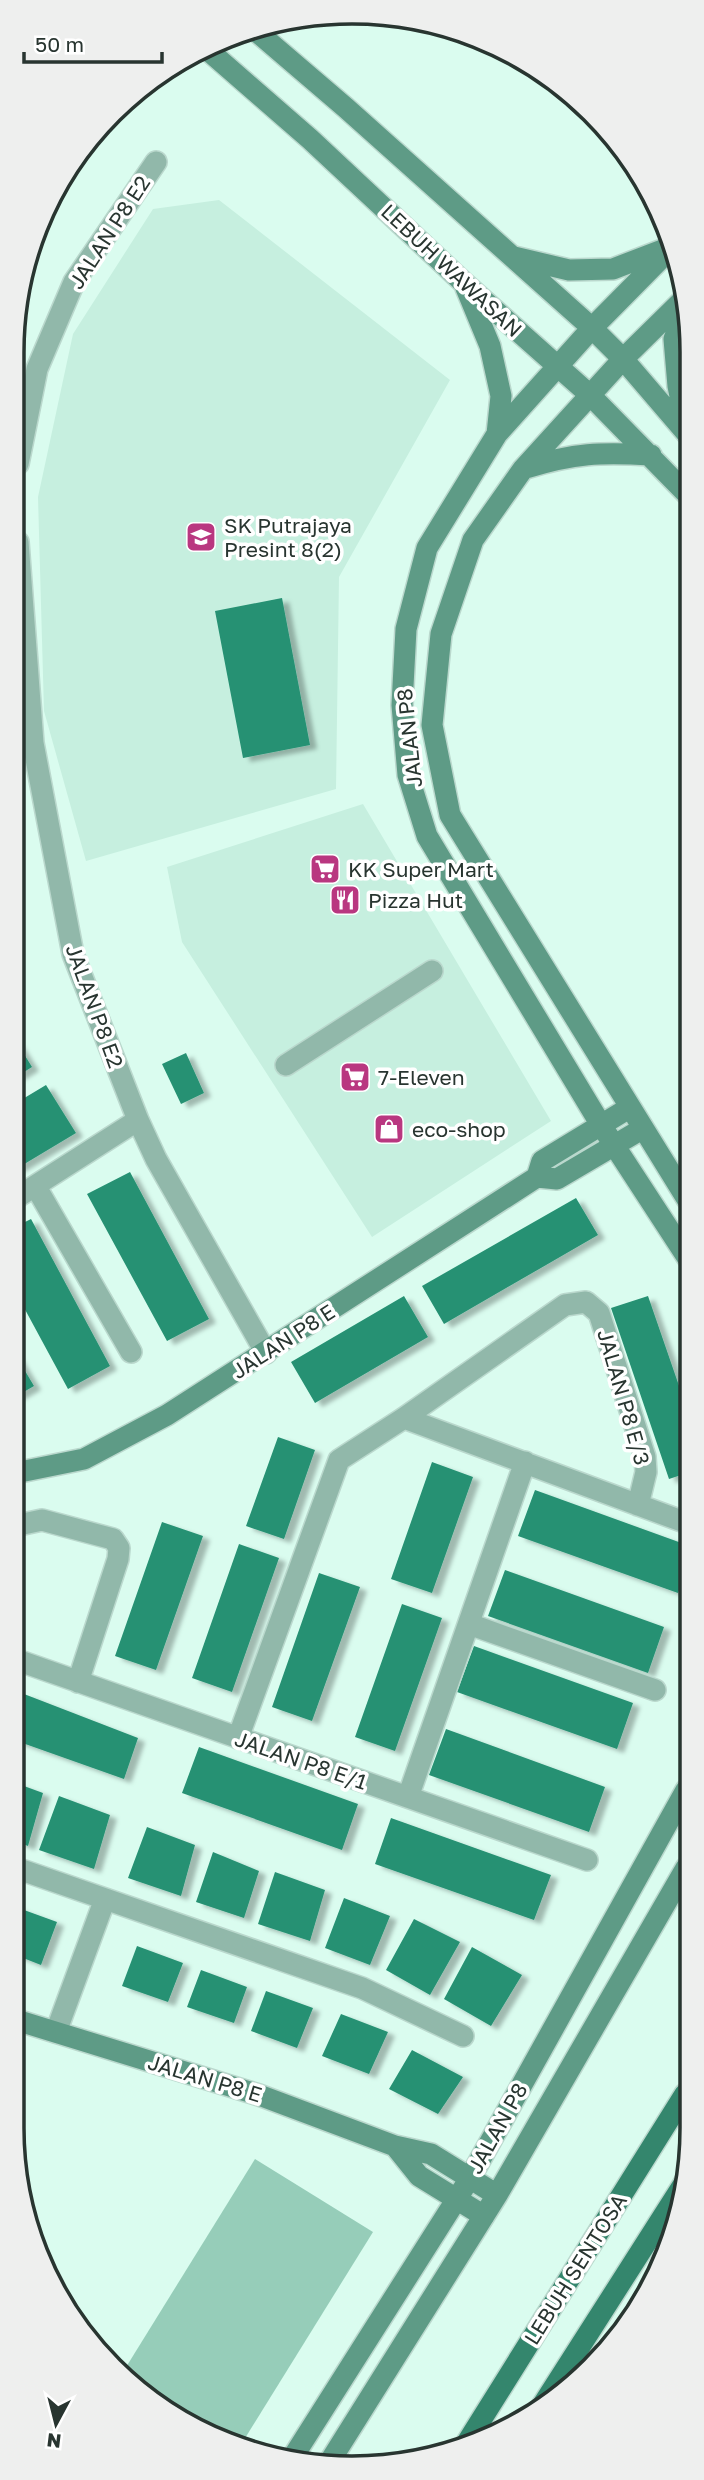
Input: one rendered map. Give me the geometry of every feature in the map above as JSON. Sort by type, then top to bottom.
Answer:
[{"type":"main road","name":"LEBUH SENTOSA","points":[[473,2432],[680,2100]]},
{"type":"main road","points":[[556,2384],[670,2206]]},
{"type":"street","points":[[263,37],[592,328],[623,359],[680,426]]},
{"type":"street","name":"LEBUH WAWASAN","points":[[214,55],[310,139],[464,283],[590,395],[680,487]]},
{"type":"street","name":"JALAN P8 E2","points":[[24,434],[37,369],[74,282],[156,162]]},
{"type":"street","points":[[512,257],[569,270],[614,269],[663,250]]},
{"type":"street","name":"JALAN P8","points":[[664,254],[592,328],[497,434],[427,548],[406,629],[402,705],[408,775],[427,836],[601,1125],[680,1246]]},
{"type":"street","points":[[464,283],[490,346],[501,396],[497,434]]},
{"type":"street","name":"JALAN P8","points":[[676,306],[623,359],[523,468],[473,540],[441,634],[432,725],[450,815],[680,1188]]},
{"type":"street","points":[[679,327],[674,339],[680,396]]},
{"type":"street","points":[[523,468],[561,457],[600,452],[651,455]]},
{"type":"street","name":"JALAN P8 E2","points":[[24,717],[25,746],[73,954],[138,1121],[156,1158],[266,1353]]},
{"type":"street","points":[[286,1065],[432,971]]},
{"type":"street","points":[[629,1108],[542,1161],[537,1177],[557,1179],[642,1129]]},
{"type":"street","points":[[24,1194],[138,1121]]},
{"type":"street","name":"JALAN P8 E","points":[[24,1471],[84,1459],[167,1416],[537,1177]]},
{"type":"street","points":[[36,1187],[131,1352]]},
{"type":"street","name":"JALAN P8 E/3","points":[[238,1738],[339,1460],[404,1418],[565,1305],[586,1302],[599,1313],[645,1457],[646,1472],[638,1505]]},
{"type":"street","points":[[404,1418],[680,1520]]},
{"type":"street","points":[[408,1797],[525,1462]]},
{"type":"street","points":[[24,1524],[42,1520],[113,1539],[119,1548],[78,1682]]},
{"type":"street","points":[[468,1624],[655,1690]]},
{"type":"street","name":"JALAN P8 E/1","points":[[24,1663],[587,1860]]},
{"type":"street","name":"JALAN P8","points":[[297,2451],[470,2178],[680,1801]]},
{"type":"street","points":[[24,1871],[362,1988],[463,2036]]},
{"type":"street","name":"JALAN P8","points":[[334,2455],[497,2195],[680,1878]]},
{"type":"street","points":[[56,2032],[104,1899]]},
{"type":"street","name":"JALAN P8 E","points":[[24,2022],[259,2095],[396,2146],[431,2154],[497,2195]]},
{"type":"street","points":[[396,2146],[419,2176],[484,2216]]},
{"type":"shaded area","name":"SK Putrajaya Presint 8(2)","points":[[219,200],[450,380],[339,577],[336,789],[86,861],[44,711],[38,497],[73,334],[153,209]]},
{"type":"shaded area","points":[[363,804],[551,1121],[372,1237],[182,942],[167,867]]},
{"type":"shaded area","points":[[255,2159],[373,2232],[245,2437],[188,2412],[127,2366]]},
{"type":"building","points":[[282,598],[310,745],[243,758],[215,611]]},
{"type":"building","points":[[186,1053],[204,1093],[181,1104],[162,1064]]},
{"type":"building","points":[[24,1054],[32,1067],[24,1072]]},
{"type":"building","points":[[46,1085],[76,1133],[24,1164],[24,1098]]},
{"type":"building","points":[[130,1172],[209,1319],[167,1341],[87,1194]]},
{"type":"building","points":[[576,1198],[598,1235],[444,1324],[422,1286]]},
{"type":"building","points":[[31,1219],[110,1366],[68,1389],[24,1308],[24,1222]]},
{"type":"building","points":[[404,1296],[428,1337],[315,1403],[291,1362]]},
{"type":"building","points":[[648,1296],[680,1389],[680,1475],[669,1479],[611,1308]]},
{"type":"building","points":[[24,1369],[34,1386],[24,1392]]},
{"type":"building","points":[[278,1437],[315,1450],[284,1539],[246,1526]]},
{"type":"building","points":[[432,1462],[473,1477],[432,1593],[391,1579]]},
{"type":"building","points":[[535,1490],[680,1542],[680,1587],[678,1593],[518,1536]]},
{"type":"building","points":[[162,1522],[203,1536],[156,1670],[115,1656]]},
{"type":"building","points":[[239,1544],[279,1558],[232,1692],[192,1678]]},
{"type":"building","points":[[505,1570],[664,1627],[648,1673],[488,1616]]},
{"type":"building","points":[[319,1573],[360,1587],[312,1721],[272,1707]]},
{"type":"building","points":[[402,1604],[442,1618],[395,1751],[355,1737]]},
{"type":"building","points":[[474,1646],[633,1703],[617,1749],[457,1692]]},
{"type":"building","points":[[24,1694],[138,1738],[124,1779],[24,1744]]},
{"type":"building","points":[[446,1729],[605,1787],[589,1832],[429,1775]]},
{"type":"building","points":[[199,1747],[358,1804],[342,1850],[182,1793]]},
{"type":"building","points":[[24,1786],[43,1793],[28,1846],[24,1844]]},
{"type":"building","points":[[59,1796],[110,1815],[94,1869],[39,1850]]},
{"type":"building","points":[[391,1818],[551,1875],[534,1920],[375,1864]]},
{"type":"building","points":[[147,1827],[195,1845],[181,1896],[128,1878]]},
{"type":"building","points":[[213,1852],[259,1871],[244,1918],[196,1902]]},
{"type":"building","points":[[275,1872],[325,1890],[310,1941],[258,1924]]},
{"type":"building","points":[[344,1898],[390,1916],[370,1965],[325,1948]]},
{"type":"building","points":[[24,1910],[57,1922],[41,1965],[24,1958]]},
{"type":"building","points":[[414,1919],[460,1942],[430,1995],[386,1970]]},
{"type":"building","points":[[137,1946],[183,1963],[168,2002],[122,1986]]},
{"type":"building","points":[[472,1947],[522,1975],[491,2026],[444,1999]]},
{"type":"building","points":[[201,1970],[247,1987],[234,2023],[187,2007]]},
{"type":"building","points":[[266,1991],[313,2008],[297,2048],[251,2031]]},
{"type":"building","points":[[341,2014],[388,2032],[369,2074],[322,2056]]},
{"type":"building","points":[[412,2050],[463,2077],[438,2114],[389,2089]]},
{"type":"place","name":"SK Putrajaya Presint 8(2)","points":[[201,537]]},
{"type":"place","name":"KK Super Mart","points":[[325,869]]},
{"type":"place","name":"Pizza Hut","points":[[345,900]]},
{"type":"place","name":"7-Eleven","points":[[355,1077]]},
{"type":"place","name":"eco-shop","points":[[389,1129]]}]
